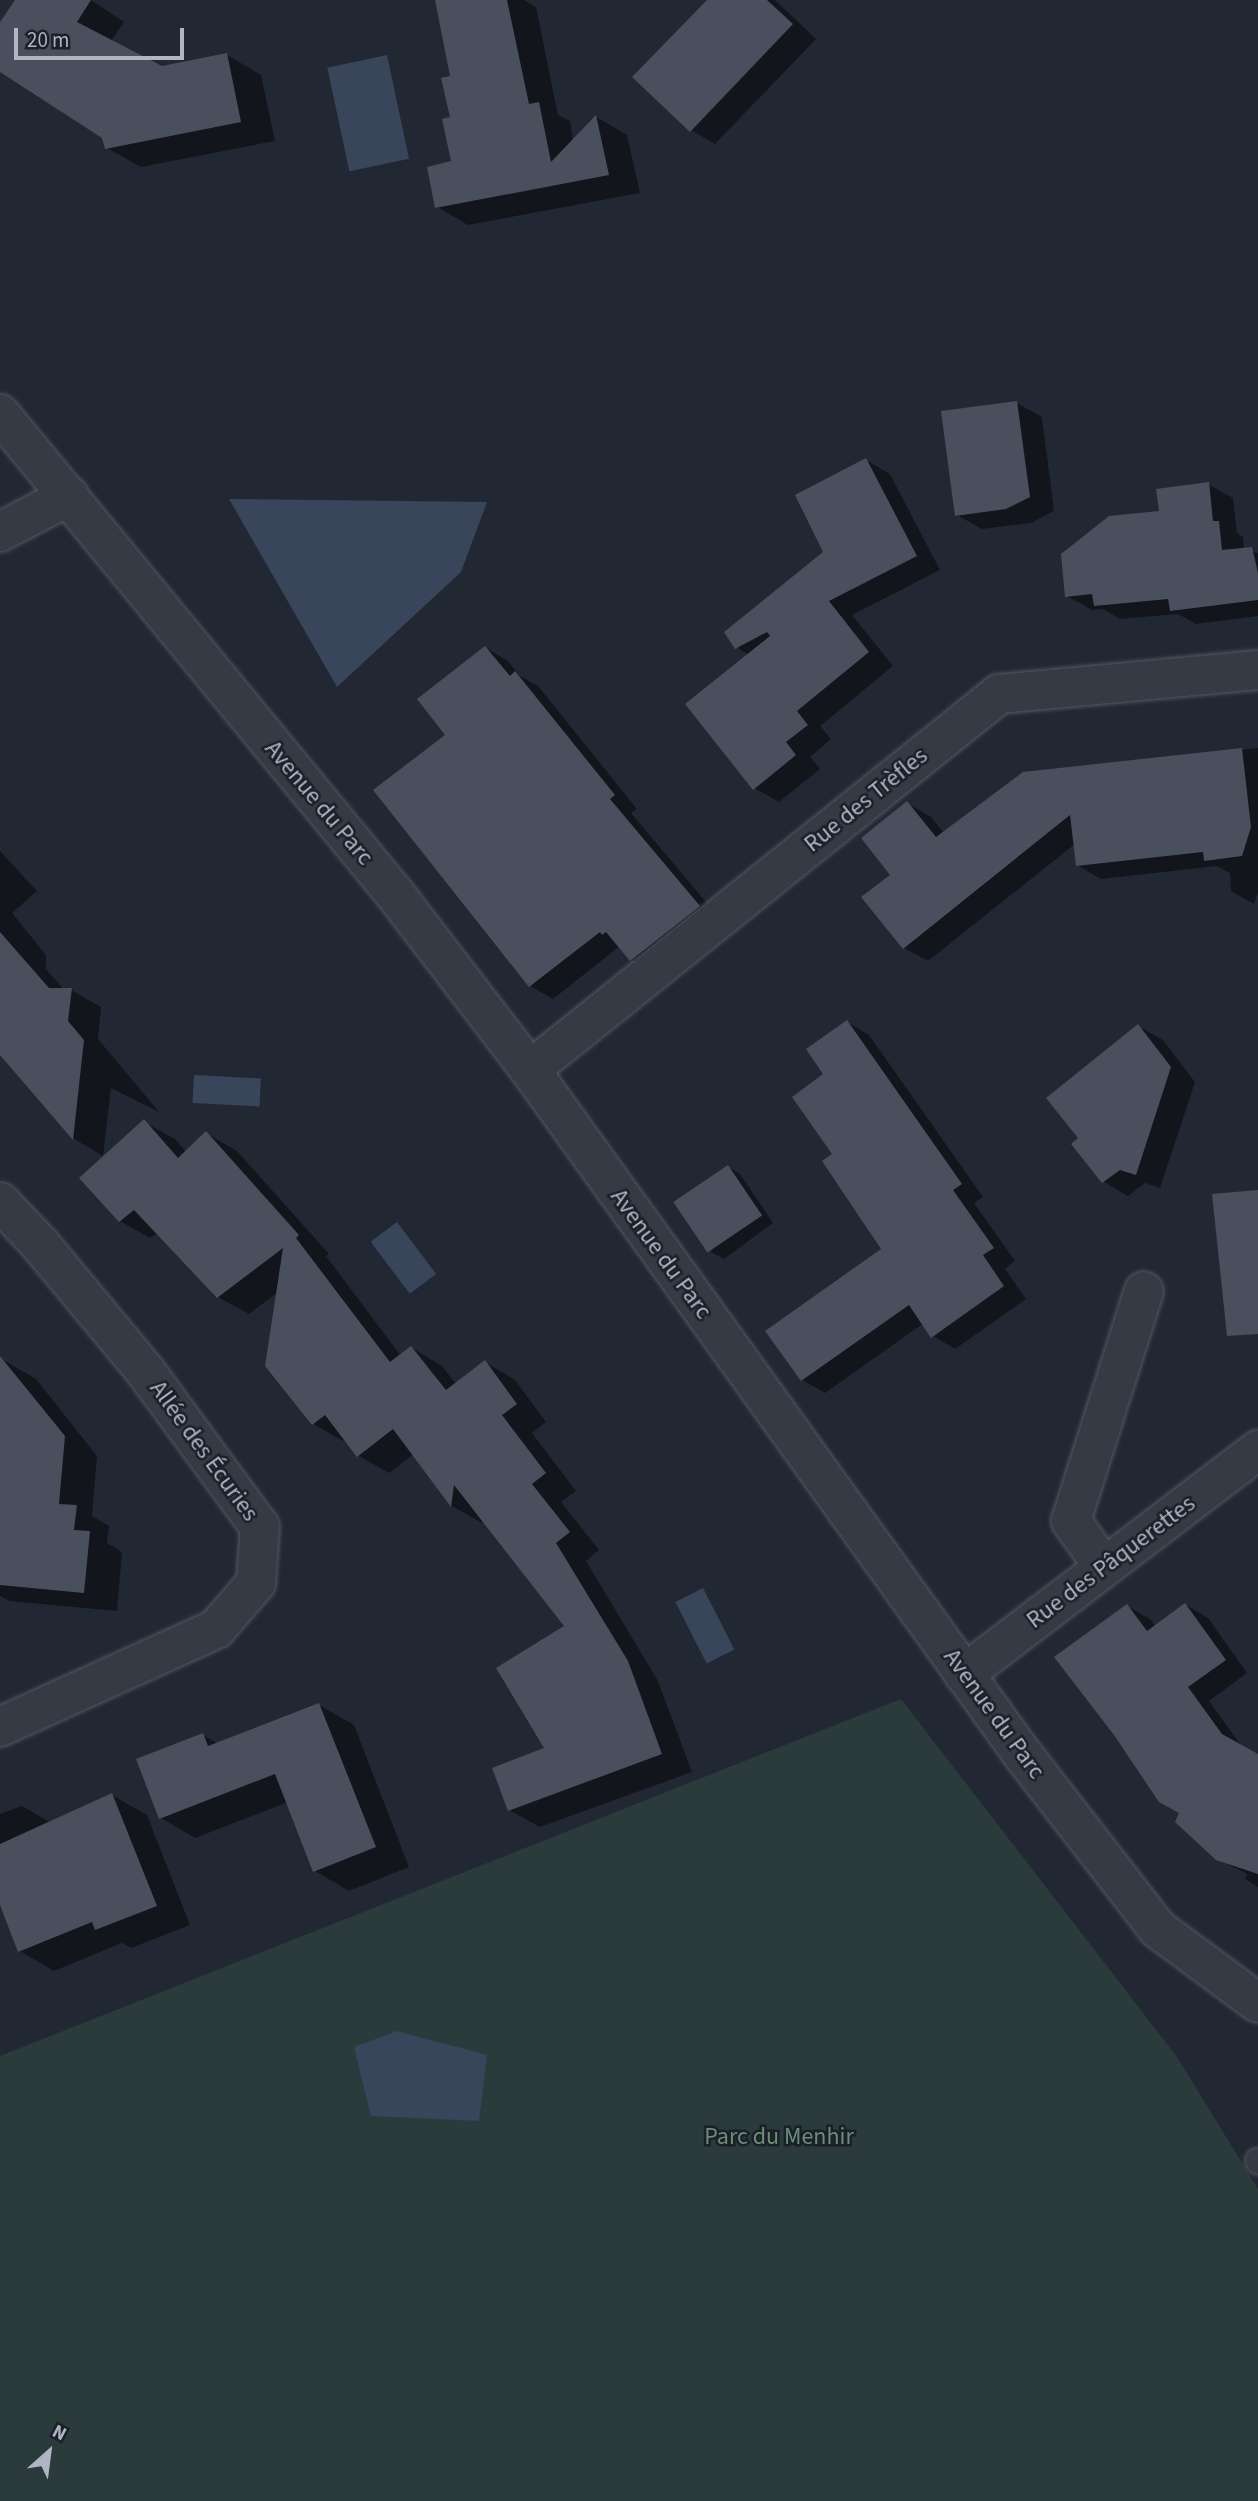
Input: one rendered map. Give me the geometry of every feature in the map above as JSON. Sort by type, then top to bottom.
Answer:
[{"type":"street","name":"Avenue du Parc","points":[[0,414],[395,894],[530,1070],[964,1674],[1158,1929],[1258,2003]]},
{"type":"street","points":[[0,532],[69,496]]},
{"type":"street","name":"Rue des Trèfles","points":[[530,1070],[999,694],[1258,670]]},
{"type":"street","name":"Allée des Écuries","points":[[0,1202],[39,1243],[146,1372],[260,1527],[256,1583],[216,1629],[0,1727]]},
{"type":"street","points":[[1104,1567],[1070,1521],[1144,1291]]},
{"type":"street","name":"Rue des Pâquerettes","points":[[964,1674],[1258,1450]]},
{"type":"green space","name":"Parc du Menhir","points":[[901,1699],[1177,2057],[1258,2189],[1258,2501],[0,2501],[0,2056]]},
{"type":"water","points":[[387,55],[409,159],[349,171],[327,68]]},
{"type":"water","points":[[229,499],[487,502],[461,572],[337,687]]},
{"type":"water","points":[[194,1075],[261,1079],[259,1106],[193,1103]]},
{"type":"water","points":[[397,1222],[436,1274],[410,1294],[371,1242]]},
{"type":"water","points":[[703,1588],[734,1649],[707,1664],[675,1602]]},
{"type":"water","points":[[397,2031],[487,2055],[479,2121],[371,2116],[354,2047]]},
{"type":"building","points":[[15,0],[91,0],[77,22],[162,66],[227,53],[241,122],[105,149],[102,138],[0,72],[0,22]]},
{"type":"building","points":[[435,0],[507,0],[529,104],[539,102],[551,162],[596,115],[609,175],[435,208],[427,167],[451,161],[442,119],[450,117],[441,78],[450,76]]},
{"type":"building","points":[[707,0],[767,0],[793,24],[690,132],[632,77]]},
{"type":"building","points":[[1017,401],[1030,497],[1006,509],[955,516],[941,411]]},
{"type":"building","points":[[866,458],[917,556],[829,601],[869,652],[797,711],[808,725],[786,742],[796,755],[753,790],[685,704],[770,636],[767,632],[735,649],[724,632],[823,552],[795,495]]},
{"type":"building","points":[[1209,482],[1213,521],[1219,521],[1222,550],[1252,547],[1258,573],[1258,600],[1170,611],[1168,599],[1094,606],[1092,594],[1065,597],[1061,554],[1109,516],[1159,511],[1156,489]]},
{"type":"building","points":[[485,646],[510,676],[515,671],[615,795],[610,799],[700,906],[630,961],[606,932],[602,935],[600,932],[529,987],[373,790],[445,735],[417,699]]},
{"type":"building","points":[[1242,748],[1251,827],[1242,856],[1204,861],[1203,852],[1076,866],[1070,815],[903,949],[861,897],[890,875],[861,838],[907,801],[936,837],[1023,772]]},
{"type":"building","points":[[0,932],[49,988],[72,988],[68,1021],[84,1040],[73,1140],[0,1055]]},
{"type":"building","points":[[847,1020],[962,1184],[953,1190],[994,1248],[983,1255],[1004,1286],[931,1338],[909,1305],[801,1381],[765,1331],[881,1249],[822,1161],[832,1154],[792,1097],[823,1074],[806,1049]]},
{"type":"building","points":[[1138,1024],[1171,1067],[1136,1175],[1120,1170],[1102,1183],[1071,1144],[1078,1138],[1046,1098]]},
{"type":"building","points":[[144,1119],[178,1158],[206,1131],[299,1235],[296,1238],[390,1362],[411,1346],[446,1390],[485,1360],[517,1404],[502,1415],[546,1473],[532,1484],[570,1532],[556,1543],[628,1661],[662,1754],[508,1811],[492,1768],[544,1748],[496,1668],[564,1626],[454,1485],[451,1507],[393,1429],[357,1457],[325,1415],[312,1425],[265,1366],[283,1248],[217,1298],[134,1210],[119,1222],[79,1178]]},
{"type":"building","points":[[728,1165],[762,1216],[707,1252],[673,1202]]},
{"type":"building","points":[[1258,1190],[1258,1334],[1227,1336],[1212,1194]]},
{"type":"building","points":[[0,1356],[65,1436],[59,1504],[77,1505],[74,1530],[90,1531],[84,1593],[0,1585]]},
{"type":"building","points":[[1185,1603],[1226,1660],[1188,1687],[1222,1734],[1258,1754],[1258,1874],[1216,1860],[1175,1822],[1179,1813],[1159,1802],[1114,1735],[1054,1657],[1127,1604],[1147,1631]]},
{"type":"building","points":[[319,1703],[376,1847],[313,1872],[275,1774],[159,1819],[136,1759],[203,1733],[208,1746]]},
{"type":"building","points":[[112,1793],[157,1906],[95,1930],[92,1922],[18,1952],[0,1905],[0,1844]]}]
